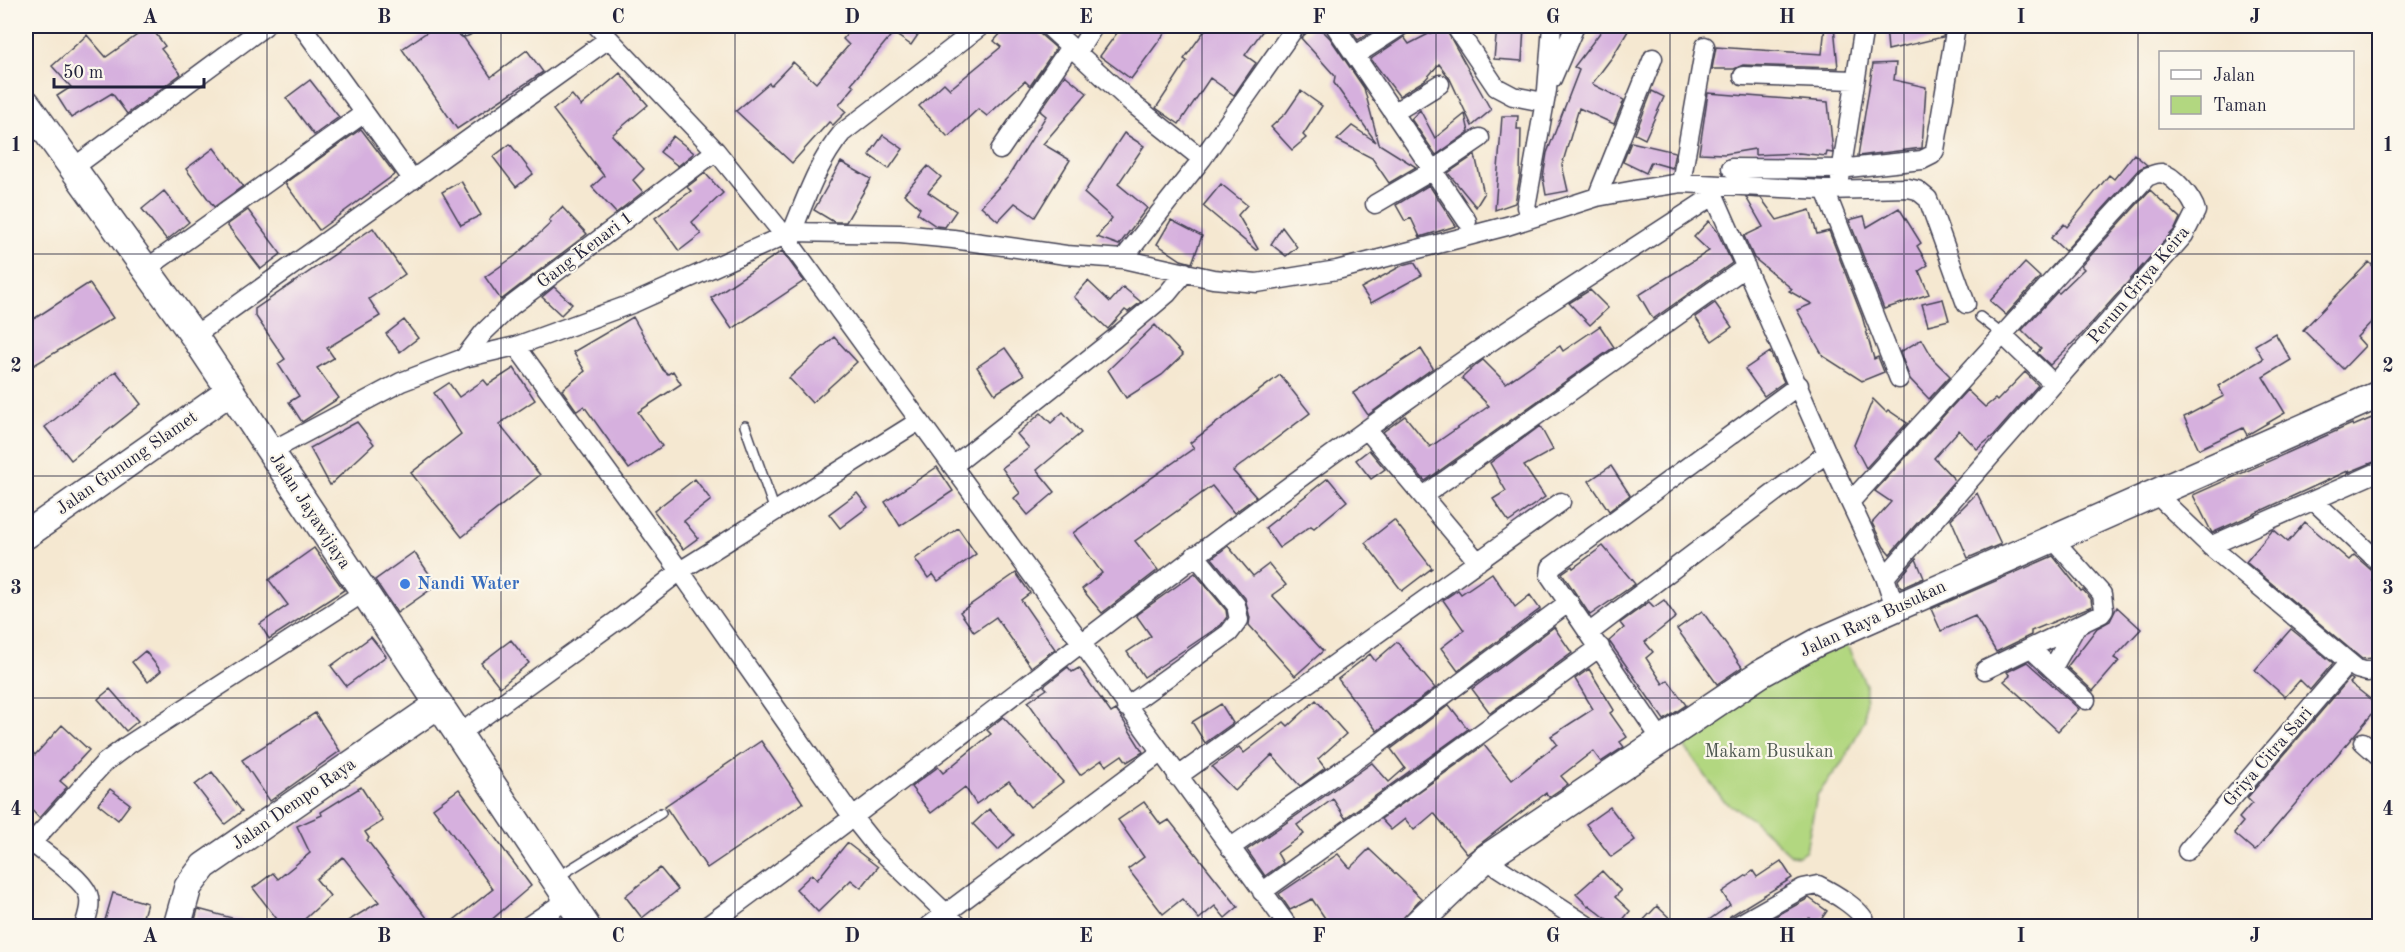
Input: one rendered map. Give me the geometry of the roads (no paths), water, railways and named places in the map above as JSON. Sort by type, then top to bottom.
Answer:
[{"type":"street","points":[[73,168],[265,26]]},
{"type":"street","points":[[302,26],[363,114],[413,180]]},
{"type":"street","points":[[788,234],[828,149],[842,133],[981,26]]},
{"type":"street","points":[[1048,26],[1133,104],[1202,159]]},
{"type":"street","points":[[1000,150],[1073,50],[1094,26]]},
{"type":"street","points":[[1123,259],[1202,159],[1296,26]]},
{"type":"street","points":[[1335,26],[1467,221]]},
{"type":"street","points":[[1356,56],[1401,26]]},
{"type":"street","points":[[1526,207],[1545,96],[1552,26]]},
{"type":"street","points":[[1545,96],[1575,26]]},
{"type":"street","points":[[1864,26],[1839,169],[1832,190],[1899,379]]},
{"type":"street","points":[[1731,168],[1839,169],[1922,160],[1932,155],[1935,150],[1956,26]]},
{"type":"street","points":[[1463,30],[1496,87],[1512,96],[1545,96]]},
{"type":"street","points":[[194,336],[413,180],[602,33],[717,151],[788,234],[919,421],[1288,927]]},
{"type":"street","points":[[1681,183],[1705,46]]},
{"type":"street","points":[[1597,197],[1653,58]]},
{"type":"street","points":[[1743,76],[1854,80]]},
{"type":"street","points":[[1395,112],[1440,84]]},
{"type":"street","points":[[146,269],[363,114]]},
{"type":"street","name":"Jalan Jayawijaya","points":[[30,117],[73,168],[194,336],[586,927]]},
{"type":"street","points":[[1375,204],[1433,170],[1480,138]]},
{"type":"street","name":"Gang Kenari 1","points":[[464,358],[484,332],[511,306],[717,151]]},
{"type":"street","name":"Perum Griya Keira","points":[[1851,501],[2147,177],[2157,173],[2164,174],[2174,181],[2194,203],[2196,211],[2184,235],[1885,577]]},
{"type":"street","points":[[271,451],[401,382],[464,358],[516,346],[634,303],[788,234],[900,234],[991,243],[1066,255],[1123,259],[1236,283],[1302,277],[1507,226],[1597,197],[1681,183],[1712,190],[1908,188],[1923,194],[1928,199],[1966,303]]},
{"type":"street","points":[[1712,190],[1827,453],[1885,577],[1895,607]]},
{"type":"street","points":[[707,927],[854,819],[1080,642],[1196,555],[1427,386],[1712,190]]},
{"type":"street","points":[[1423,496],[1746,267]]},
{"type":"street","points":[[952,466],[1115,338],[1167,294],[1185,272]]},
{"type":"street","points":[[2004,336],[2054,384]]},
{"type":"street","points":[[516,346],[680,571],[854,819],[874,844],[959,927]]},
{"type":"street","points":[[1663,742],[1550,576],[1551,567],[1799,385]]},
{"type":"street","name":"Jalan Gunung Slamet","points":[[26,535],[148,446],[229,392]]},
{"type":"street","name":"Jalan Raya Busukan","points":[[1415,927],[1485,859],[1663,742],[1761,674],[1818,642],[2051,537],[2156,494],[2379,394]]},
{"type":"street","points":[[459,734],[680,571],[919,421]]},
{"type":"street","points":[[1368,431],[1478,562]]},
{"type":"street","points":[[1262,892],[1595,640],[1827,453]]},
{"type":"street","points":[[2210,546],[2379,471]]},
{"type":"street","points":[[2156,494],[2210,546],[2357,669],[2368,672],[2379,667]]},
{"type":"street","points":[[2314,501],[2379,563]]},
{"type":"street","points":[[1177,777],[1561,502]]},
{"type":"street","points":[[1985,670],[2076,627],[2101,614],[2104,610],[2104,599],[2051,537]]},
{"type":"street","points":[[1126,707],[1229,633],[1239,620],[1236,605],[1196,555]]},
{"type":"street","points":[[84,927],[89,906],[88,893],[76,879],[29,846],[90,778],[128,746],[363,593]]},
{"type":"street","points":[[1230,848],[1373,748],[1569,602]]},
{"type":"street","points":[[2052,669],[2076,627]]},
{"type":"street","points":[[2031,649],[2086,700]]},
{"type":"street","name":"Griya Citra Sari","points":[[2187,851],[2349,662]]},
{"type":"street","name":"Jalan Dempo Raya","points":[[177,927],[188,887],[204,866],[439,704]]},
{"type":"street","points":[[2363,742],[2379,757]]},
{"type":"street","points":[[929,927],[1160,753]]},
{"type":"street","points":[[1485,859],[1588,927]]},
{"type":"street","points":[[1743,925],[1803,888],[1818,885],[1864,918],[1867,927]]},
{"type":"street","points":[[528,927],[562,889]]},
{"type":"lane","points":[[1980,317],[2004,336]]},
{"type":"lane","points":[[745,426],[775,511]]},
{"type":"lane","points":[[562,889],[661,813]]},
{"type":"place","name":"Nandi Water","points":[[405,584]]},
{"type":"park label","name":"Makam Busukan","points":[[1769,752]]}]
